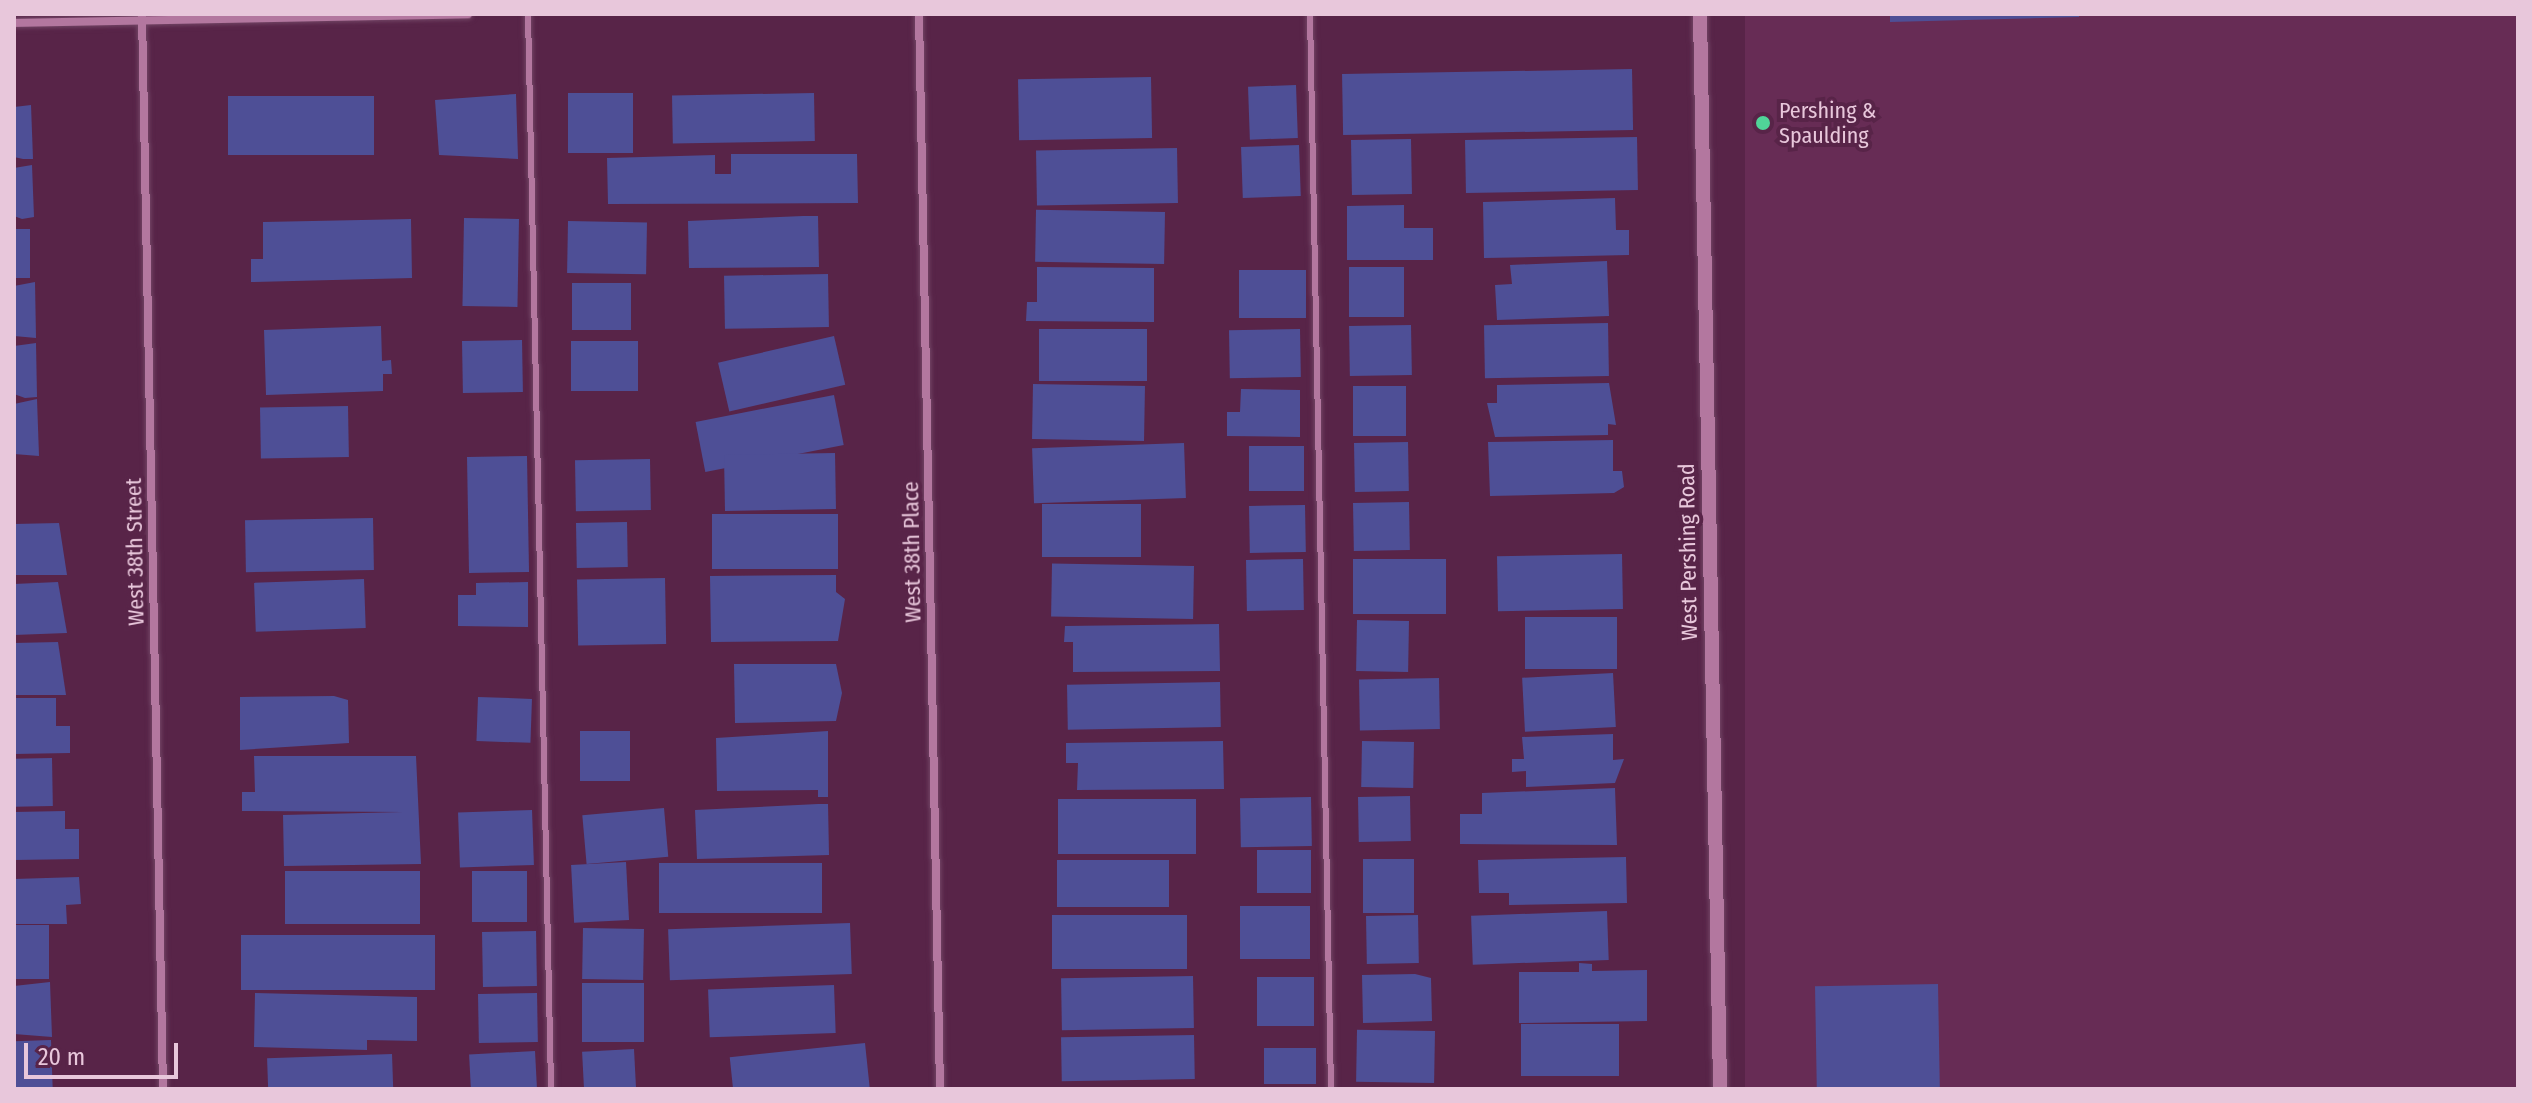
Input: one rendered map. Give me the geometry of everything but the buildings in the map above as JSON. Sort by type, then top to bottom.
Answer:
[{"type":"street","points":[[14,23],[142,17],[468,14]]},
{"type":"street","name":"West 38th Place","points":[[919,14],[940,1089]]},
{"type":"street","name":"West Pershing Road","points":[[1700,14],[1720,1089]]},
{"type":"street","name":"West 38th Street","points":[[142,17],[163,1089]]},
{"type":"lane","points":[[528,14],[551,1089]]},
{"type":"lane","points":[[1310,14],[1331,1089]]},
{"type":"shaded area","points":[[1745,14],[2518,14],[2518,1089],[1745,1089]]},
{"type":"place","name":"Pershing & Spaulding","points":[[1763,123]]}]
